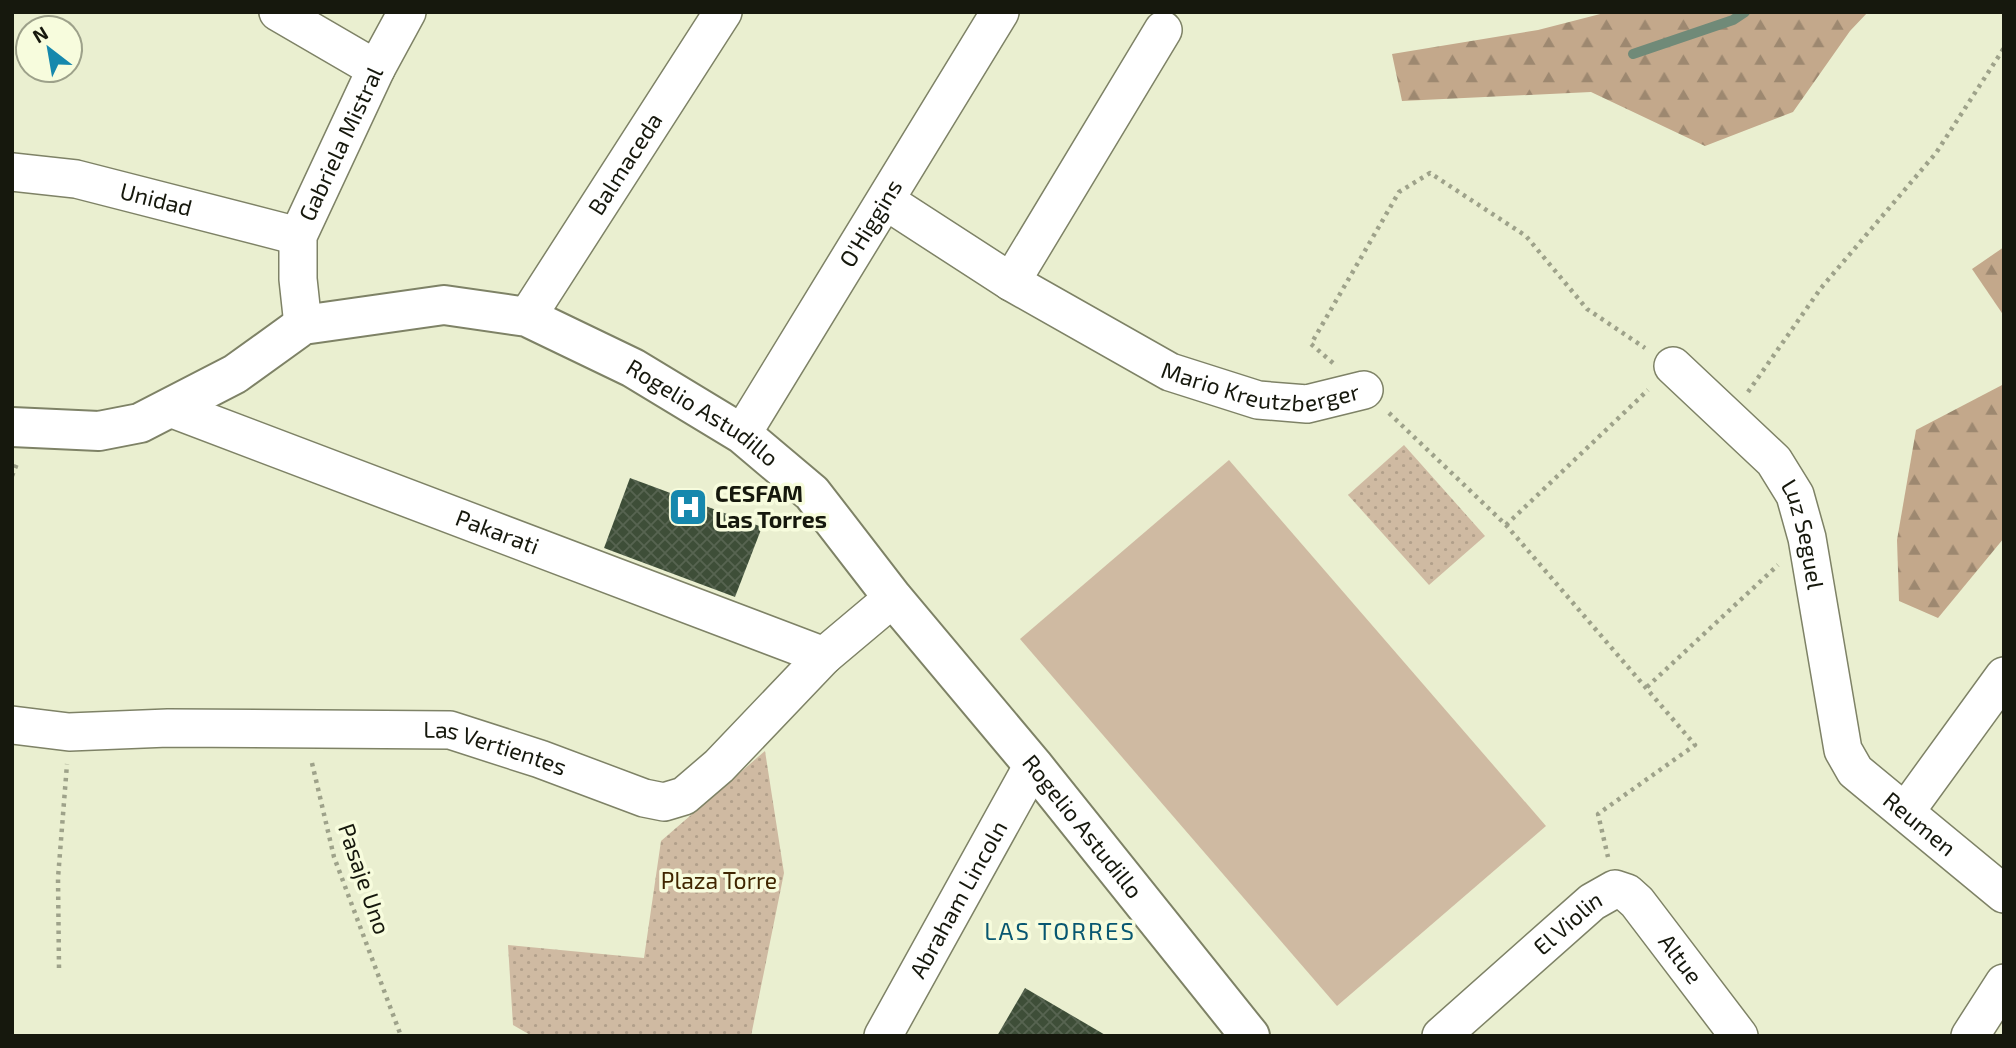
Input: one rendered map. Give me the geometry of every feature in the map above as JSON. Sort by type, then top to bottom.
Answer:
[{"type":"street","points":[[278,12],[376,69]]},
{"type":"street","name":"Gabriela Mistral","points":[[303,325],[298,279],[298,236],[376,69],[408,12]]},
{"type":"street","name":"Balmaceda","points":[[527,317],[723,12]]},
{"type":"street","name":"O'Higgins","points":[[742,433],[1000,12]]},
{"type":"street","points":[[1011,282],[1163,30]]},
{"type":"street","name":"Unidad","points":[[12,172],[76,179],[298,236]]},
{"type":"street","name":"Mario Kreutzberger","points":[[886,201],[1011,282],[1170,372],[1246,396],[1307,404],[1364,390]]},
{"type":"street","name":"Rogelio Astudillo","points":[[12,427],[99,431],[140,423],[235,374],[303,325],[444,305],[527,317],[633,369],[742,433],[812,493],[893,598],[1033,765],[1250,1036]]},
{"type":"street","name":"Luz Seguel","points":[[1673,366],[1774,461],[1795,495],[1807,538],[1843,750]]},
{"type":"street","name":"Pakarati","points":[[170,408],[824,656]]},
{"type":"street","name":"Las Vertientes","points":[[12,725],[69,732],[168,728],[304,731],[394,727],[450,730],[540,759],[644,799],[664,802],[684,796],[719,766],[824,656],[893,598]]},
{"type":"street","points":[[1906,811],[2004,676]]},
{"type":"street","name":"Reumen","points":[[1843,750],[1855,771],[2004,894]]},
{"type":"street","name":"Abraham Lincoln","points":[[883,1036],[1033,765]]},
{"type":"street","name":"El Violin","points":[[1441,1036],[1592,902],[1615,889]]},
{"type":"street","name":"Altue","points":[[1615,889],[1637,902],[1739,1036]]},
{"type":"street","points":[[1970,1036],[2004,983]]},
{"type":"path","points":[[1729,418],[1821,288],[1936,153],[2004,48]]},
{"type":"path","points":[[1311,344],[1399,192],[1430,173],[1526,236],[1587,309],[1673,366],[1506,525]]},
{"type":"path","name":"Mario Kreutzberger","points":[[1364,390],[1506,525],[1695,745]]},
{"type":"path","points":[[1647,687],[1807,538]]},
{"type":"path","name":"Pasaje Uno","points":[[304,731],[334,857],[401,1036]]},
{"type":"path","points":[[59,968],[58,878],[69,732]]},
{"type":"path","name":"El Violin","points":[[1615,889],[1598,814],[1695,745]]},
{"type":"green space","points":[[1608,12],[1868,12],[1850,31],[1793,112],[1705,146],[1591,92],[1402,101],[1392,54],[1538,30]]},
{"type":"green space","points":[[2004,247],[2004,316],[1972,269]]},
{"type":"green space","points":[[2004,384],[2004,538],[1938,618],[1899,601],[1897,540],[1916,430]]},
{"type":"green space","points":[[1404,445],[1485,536],[1429,585],[1348,495]]},
{"type":"green space","points":[[1229,460],[1546,826],[1337,1006],[1020,639]]},
{"type":"green space","name":"Plaza Torre","points":[[765,751],[784,873],[751,1036],[532,1036],[513,1025],[508,945],[644,958],[661,841]]},
{"type":"building","points":[[630,478],[762,527],[735,597],[604,548]]},
{"type":"building","points":[[1025,988],[1107,1036],[997,1036]]},
{"type":"waterway","points":[[1633,54],[1733,20],[1745,12]]},
{"type":"place","name":"CESFAM Las Torres","points":[[688,507]]},
{"type":"district","name":"LAS TORRES","points":[[1060,932]]}]
